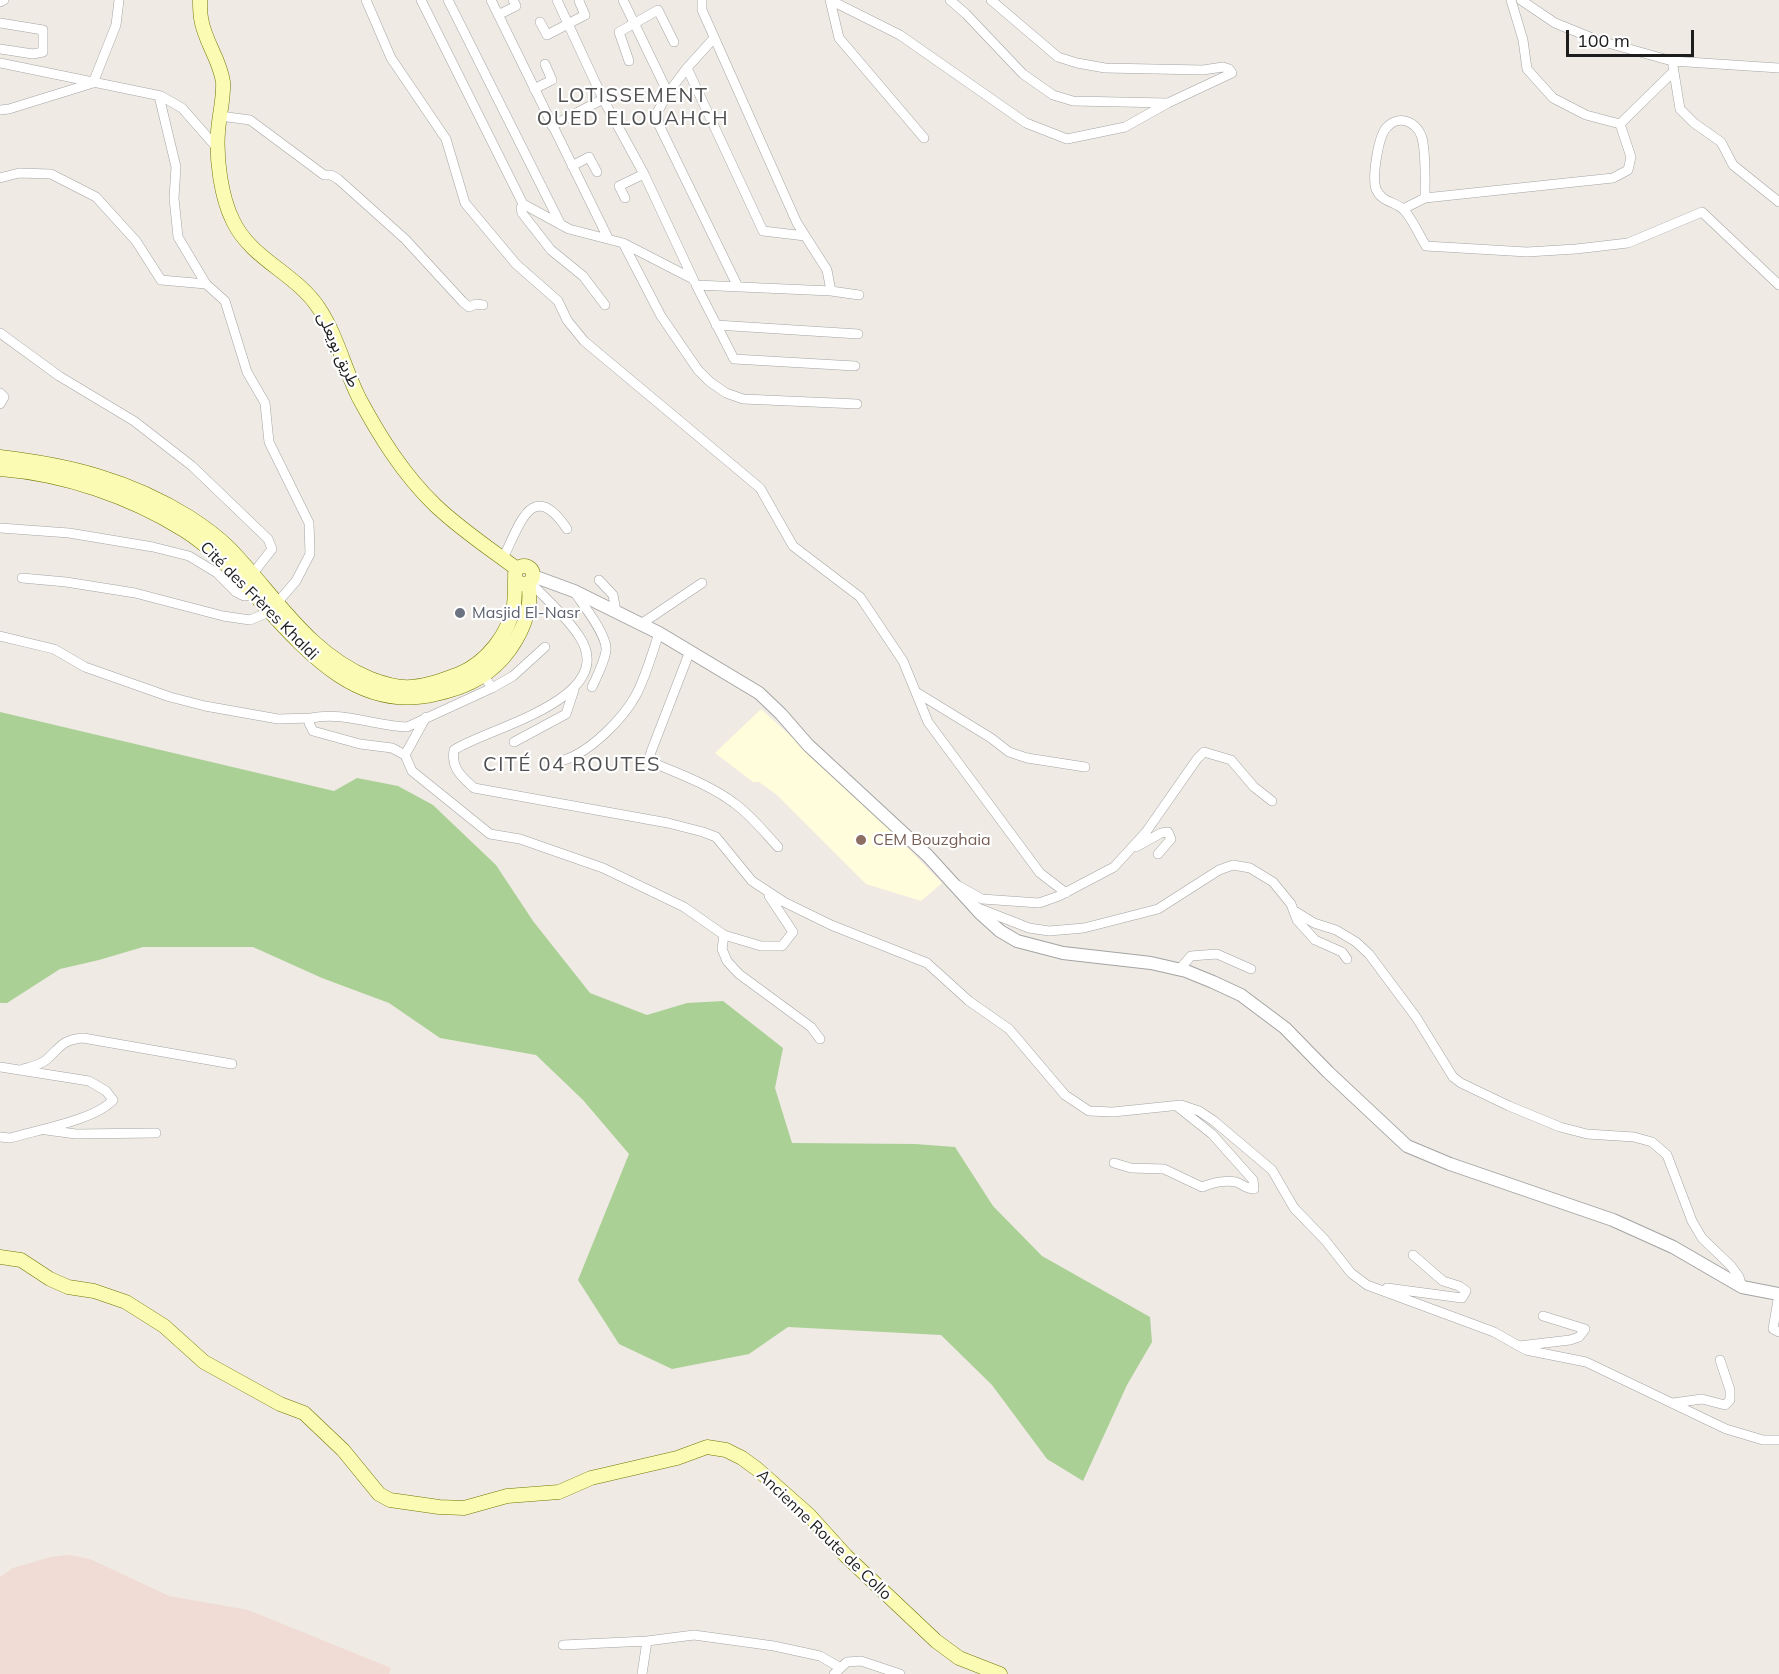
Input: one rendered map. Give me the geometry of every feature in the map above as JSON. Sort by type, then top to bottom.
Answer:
[{"type":"main road","name":"طريق بويعلى","points":[[200,0],[200,18],[220,65],[223,83],[218,149],[227,203],[236,226],[255,250],[307,292],[318,307],[336,339],[359,397],[388,449],[410,478],[435,505],[503,558],[524,578]]},
{"type":"main road","name":"Cité des Frères Khaldi","points":[[0,457],[50,463],[101,476],[165,503],[216,536],[273,608],[291,635],[322,663],[360,686],[380,693],[410,698],[431,695],[453,690],[484,676],[508,652],[522,627],[530,604],[524,578]]},
{"type":"main road","name":"Cité des Frères Khaldi","points":[[0,469],[61,479],[110,494],[135,505],[185,531],[247,578]]},
{"type":"main road","name":"Cité des Frères Khaldi","points":[[273,608],[314,644],[345,667],[386,684],[411,687],[433,684],[462,673],[485,657],[501,637],[524,578]]},
{"type":"main road","name":"Ancienne Route de Collo","points":[[0,1257],[21,1260],[50,1279],[68,1287],[94,1291],[126,1302],[164,1326],[204,1362],[280,1404],[304,1413],[343,1450],[379,1494],[390,1500],[464,1508],[507,1496],[559,1492],[591,1478],[677,1458],[707,1447],[726,1450],[750,1463],[809,1515],[846,1556],[936,1641],[959,1658],[1000,1674]]},
{"type":"street","points":[[93,83],[116,25],[119,0]]},
{"type":"street","points":[[366,0],[391,58],[446,139],[465,203],[516,264],[558,301],[567,320],[584,341],[760,488],[793,546],[860,597],[903,661],[928,722],[1040,873],[1066,893]]},
{"type":"street","points":[[422,0],[523,204],[561,225],[623,243],[695,282],[859,295]]},
{"type":"street","points":[[448,0],[561,225]]},
{"type":"street","points":[[490,0],[608,238]]},
{"type":"street","points":[[498,15],[516,6],[513,0]]},
{"type":"street","points":[[558,0],[603,99],[644,174],[734,359],[855,366]]},
{"type":"street","points":[[623,0],[668,93]]},
{"type":"street","points":[[696,0],[797,224],[827,270],[831,291]]},
{"type":"street","points":[[702,0],[702,10]]},
{"type":"street","points":[[830,0],[900,35],[1026,123],[1067,139],[1125,127],[1168,103],[1232,73],[1223,67],[1203,69],[1105,68],[1077,63],[1058,57],[991,0]]},
{"type":"street","points":[[830,0],[839,38],[924,138]]},
{"type":"street","points":[[951,0],[1023,74],[1053,95],[1073,101],[1168,103]]},
{"type":"street","points":[[1510,0],[1523,40],[1527,69],[1552,98],[1586,115],[1620,124]]},
{"type":"street","points":[[1521,0],[1555,23],[1673,66],[1779,68]]},
{"type":"street","points":[[540,22],[547,35],[570,24],[585,15],[579,1]]},
{"type":"street","points":[[629,61],[619,32],[658,10],[674,42]]},
{"type":"street","points":[[0,23],[43,30],[43,52],[33,54],[0,49]]},
{"type":"street","points":[[714,38],[668,93],[658,111],[659,125],[738,287]]},
{"type":"street","points":[[0,63],[159,96],[182,108],[218,149]]},
{"type":"street","points":[[534,89],[552,80],[545,64]]},
{"type":"street","points":[[1620,124],[1673,66]]},
{"type":"street","points":[[1673,66],[1680,110],[1721,142],[1733,165],[1779,202]]},
{"type":"street","points":[[687,68],[763,231],[805,236]]},
{"type":"street","points":[[0,110],[93,83]]},
{"type":"street","points":[[22,578],[66,582],[135,593],[223,616],[250,620],[273,608],[296,581],[310,554],[309,523],[269,442],[265,403],[247,372],[225,301],[206,284],[178,237],[174,198],[176,167],[159,96]]},
{"type":"street","points":[[552,126],[603,99]]},
{"type":"street","points":[[220,116],[250,120],[324,174],[338,179],[405,239],[463,302],[469,307],[476,304],[483,305]]},
{"type":"street","points":[[1425,198],[1423,142],[1419,130],[1410,121],[1401,119],[1387,127],[1384,132],[1379,146],[1375,186],[1381,198],[1403,209],[1425,246],[1527,252],[1628,243],[1702,213],[1779,285]]},
{"type":"street","points":[[1403,209],[1425,198],[1613,178],[1628,170],[1631,158],[1620,124]]},
{"type":"street","points":[[572,166],[589,157],[597,172]]},
{"type":"street","points":[[0,178],[19,173],[51,174],[72,184],[96,197],[136,241],[161,280],[206,284]]},
{"type":"street","points":[[625,198],[620,186],[644,174]]},
{"type":"street","points":[[523,204],[522,213],[551,250],[584,276],[605,305]]},
{"type":"street","points":[[623,243],[661,316],[698,370],[710,382],[726,393],[743,399],[857,404]]},
{"type":"street","points":[[716,325],[858,334]]},
{"type":"street","points":[[0,333],[59,376],[134,421],[192,466],[268,538],[272,549],[247,578]]},
{"type":"street","points":[[0,393],[4,397],[0,404]]},
{"type":"street","points":[[503,558],[526,513],[534,507],[544,506],[553,510],[567,529]]},
{"type":"street","points":[[0,528],[69,533],[153,547],[189,556],[217,573],[236,592],[244,596],[260,592]]},
{"type":"street","points":[[524,578],[574,591],[600,603],[660,633],[759,693],[808,745],[928,856],[1000,931],[1017,941],[1063,953],[1151,963],[1179,970],[1241,995],[1285,1028],[1407,1146],[1450,1164],[1613,1220],[1673,1247],[1742,1287],[1779,1294],[1773,1329],[1779,1332]]},
{"type":"street","points":[[514,742],[566,714],[586,663],[579,635],[524,578]]},
{"type":"street","points":[[600,580],[613,595],[616,611]]},
{"type":"street","points":[[641,624],[702,583]]},
{"type":"street","points":[[574,591],[593,620],[606,646],[605,657],[592,687]]},
{"type":"street","points":[[593,620],[600,603]]},
{"type":"street","points":[[564,760],[588,748],[630,705],[639,689],[660,633]]},
{"type":"street","points":[[0,636],[54,649],[85,667],[170,697],[205,706],[278,719],[311,718],[323,715],[407,727],[513,676],[545,646]]},
{"type":"street","points":[[690,651],[651,752],[651,760],[734,803],[778,846]]},
{"type":"street","points":[[484,676],[492,688]]},
{"type":"street","points":[[574,690],[505,729],[468,741],[454,750],[453,760],[459,773],[474,788],[668,823],[716,837],[752,881],[766,892],[831,925],[927,963],[969,1001],[1009,1029],[1065,1095],[1089,1111],[1113,1112],[1181,1105],[1199,1111],[1214,1120],[1272,1170],[1294,1209],[1325,1240],[1351,1273],[1367,1286],[1494,1332],[1526,1350],[1586,1362],[1726,1429],[1763,1440],[1779,1440]]},
{"type":"street","points":[[916,692],[1009,752],[1027,758],[1084,767]]},
{"type":"street","points":[[405,755],[426,717]]},
{"type":"street","points":[[311,718],[309,723],[313,731],[360,744],[392,748],[405,755],[412,771],[489,834],[520,839],[603,868],[684,908],[724,935],[761,946],[782,946],[793,932],[766,892]]},
{"type":"street","points":[[950,880],[982,899],[1039,903],[1066,893],[1114,867],[1146,832],[1204,752],[1231,760],[1254,787],[1272,801]]},
{"type":"street","points":[[1129,851],[1161,833],[1168,832],[1171,839],[1158,854]]},
{"type":"street","points":[[973,905],[1029,928],[1049,932],[1084,928],[1158,909],[1219,870],[1233,865],[1250,868],[1273,882],[1292,904],[1297,920],[1315,940],[1342,952],[1347,959]]},
{"type":"street","points":[[1293,910],[1314,923],[1336,930],[1356,942],[1369,954],[1416,1017],[1454,1077],[1461,1083],[1560,1127],[1587,1134],[1634,1137],[1652,1142],[1667,1155],[1692,1221],[1702,1238],[1731,1266],[1739,1277],[1742,1287]]},
{"type":"street","points":[[724,935],[722,949],[727,961],[739,974],[811,1027],[820,1039]]},
{"type":"street","points":[[1179,970],[1191,956],[1217,954],[1251,969]]},
{"type":"street","points":[[21,1070],[44,1061],[57,1047],[69,1039],[83,1038],[232,1064]]},
{"type":"street","points":[[0,1067],[89,1081],[106,1091],[113,1100],[85,1117],[10,1138],[0,1137]]},
{"type":"street","points":[[1114,1163],[1131,1168],[1164,1169],[1202,1187],[1212,1183],[1238,1182],[1245,1189],[1254,1189],[1253,1180],[1212,1134],[1176,1106]]},
{"type":"street","points":[[41,1129],[76,1134],[156,1133]]},
{"type":"street","points":[[1367,1286],[1462,1298],[1466,1294],[1466,1291],[1459,1286],[1443,1281],[1413,1254]]},
{"type":"street","points":[[1519,1346],[1570,1340],[1578,1337],[1586,1329],[1543,1316]]},
{"type":"street","points":[[1673,1403],[1702,1399],[1725,1405],[1730,1400],[1730,1390],[1720,1360]]},
{"type":"street","points":[[563,1644],[647,1641],[694,1635],[774,1646],[820,1656],[836,1670],[847,1662],[861,1661],[900,1674]]},
{"type":"street","points":[[642,1674],[647,1641]]},
{"type":"shaded area","name":"CEM Bouzghaia","points":[[761,709],[858,797],[942,883],[921,901],[866,884],[777,795],[759,782],[753,782],[715,753]]},
{"type":"shaded area","points":[[68,1555],[90,1559],[169,1596],[248,1610],[391,1668],[389,1674],[0,1674],[0,1577],[13,1568],[51,1557]]},
{"type":"green space","points":[[0,712],[334,791],[357,778],[398,786],[433,805],[496,865],[533,921],[590,993],[647,1015],[687,1003],[723,1001],[783,1048],[775,1088],[792,1143],[915,1144],[955,1147],[993,1206],[1042,1256],[1150,1317],[1152,1342],[1127,1385],[1083,1481],[1047,1459],[992,1385],[941,1335],[788,1327],[749,1354],[672,1369],[619,1344],[578,1280],[629,1154],[583,1100],[536,1055],[440,1038],[389,1003],[322,978],[253,947],[143,947],[60,969],[7,1003],[0,1003]]},
{"type":"place","name":"Masjid El-Nasr","points":[[460,613]]},
{"type":"place","name":"CEM Bouzghaia","points":[[861,840]]},
{"type":"district","name":"LOTISSEMENT OUED ELOUAHCH","points":[[633,108]]},
{"type":"district","name":"CITÉ 04 ROUTES","points":[[572,765]]}]
